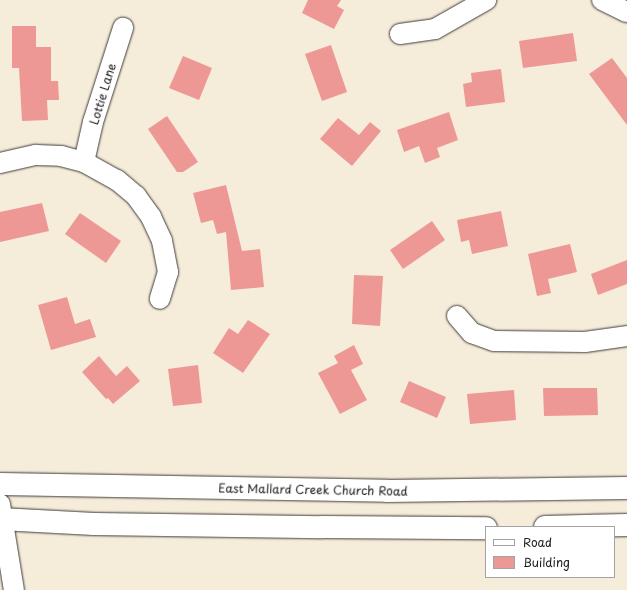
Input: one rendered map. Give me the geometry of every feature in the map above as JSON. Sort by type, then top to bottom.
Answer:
[{"type":"main road","name":"East Mallard Creek Church Road","points":[[0,484],[387,492],[627,488]]},
{"type":"main road","points":[[1,514],[94,524],[330,528],[485,528]]},
{"type":"main road","points":[[586,526],[627,525]]},
{"type":"street","points":[[400,34],[435,29],[486,0]]},
{"type":"street","points":[[602,0],[627,12]]},
{"type":"street","name":"Lottie Lane","points":[[84,162],[93,122],[123,28]]},
{"type":"street","points":[[0,163],[36,155],[61,156],[84,162],[117,180],[136,196],[151,217],[162,241],[168,272],[160,299]]},
{"type":"street","points":[[457,316],[472,333],[494,341],[585,342],[627,336]]},
{"type":"street","points":[[1,514],[14,590]]},
{"type":"building","points":[[308,0],[341,0],[337,6],[344,10],[334,29],[302,13]]},
{"type":"building","points":[[12,26],[36,26],[36,47],[51,47],[51,81],[58,81],[59,100],[47,100],[48,120],[22,121],[19,68],[12,68]]},
{"type":"building","points":[[573,33],[577,61],[523,68],[519,41]]},
{"type":"building","points":[[331,45],[347,92],[322,101],[305,54]]},
{"type":"building","points":[[183,56],[212,68],[199,100],[169,88]]},
{"type":"building","points":[[612,58],[627,78],[627,125],[589,74]]},
{"type":"building","points":[[501,69],[505,102],[466,107],[463,84],[472,82],[471,73]]},
{"type":"building","points":[[449,112],[458,140],[437,148],[440,157],[425,163],[419,146],[404,152],[397,130]]},
{"type":"building","points":[[167,116],[198,162],[183,172],[177,172],[148,129]]},
{"type":"building","points":[[338,118],[359,135],[370,122],[381,131],[352,166],[320,139]]},
{"type":"building","points":[[226,185],[242,251],[260,249],[264,287],[231,290],[226,232],[217,234],[213,220],[201,223],[193,193]]},
{"type":"building","points":[[42,203],[49,231],[0,242],[0,212]]},
{"type":"building","points":[[501,211],[508,246],[472,254],[469,240],[461,242],[457,220]]},
{"type":"building","points":[[80,213],[121,241],[106,263],[65,234]]},
{"type":"building","points":[[432,221],[445,240],[403,269],[390,250]]},
{"type":"building","points":[[570,244],[577,272],[548,279],[551,293],[537,296],[528,254]]},
{"type":"building","points":[[627,260],[627,284],[598,295],[591,274]]},
{"type":"building","points":[[354,275],[383,276],[380,326],[352,324]]},
{"type":"building","points":[[67,297],[75,324],[90,319],[96,337],[51,350],[38,305]]},
{"type":"building","points":[[248,320],[270,334],[243,373],[213,353],[229,328],[238,334]]},
{"type":"building","points":[[354,345],[363,364],[351,370],[367,400],[340,414],[318,373],[338,363],[334,356]]},
{"type":"building","points":[[99,356],[116,376],[127,366],[140,381],[113,404],[108,398],[106,399],[82,372]]},
{"type":"building","points":[[198,365],[202,403],[173,406],[168,369]]},
{"type":"building","points":[[409,381],[446,397],[437,418],[400,402]]},
{"type":"building","points":[[543,388],[597,388],[598,415],[544,416]]},
{"type":"building","points":[[514,390],[516,420],[470,424],[467,394]]}]
